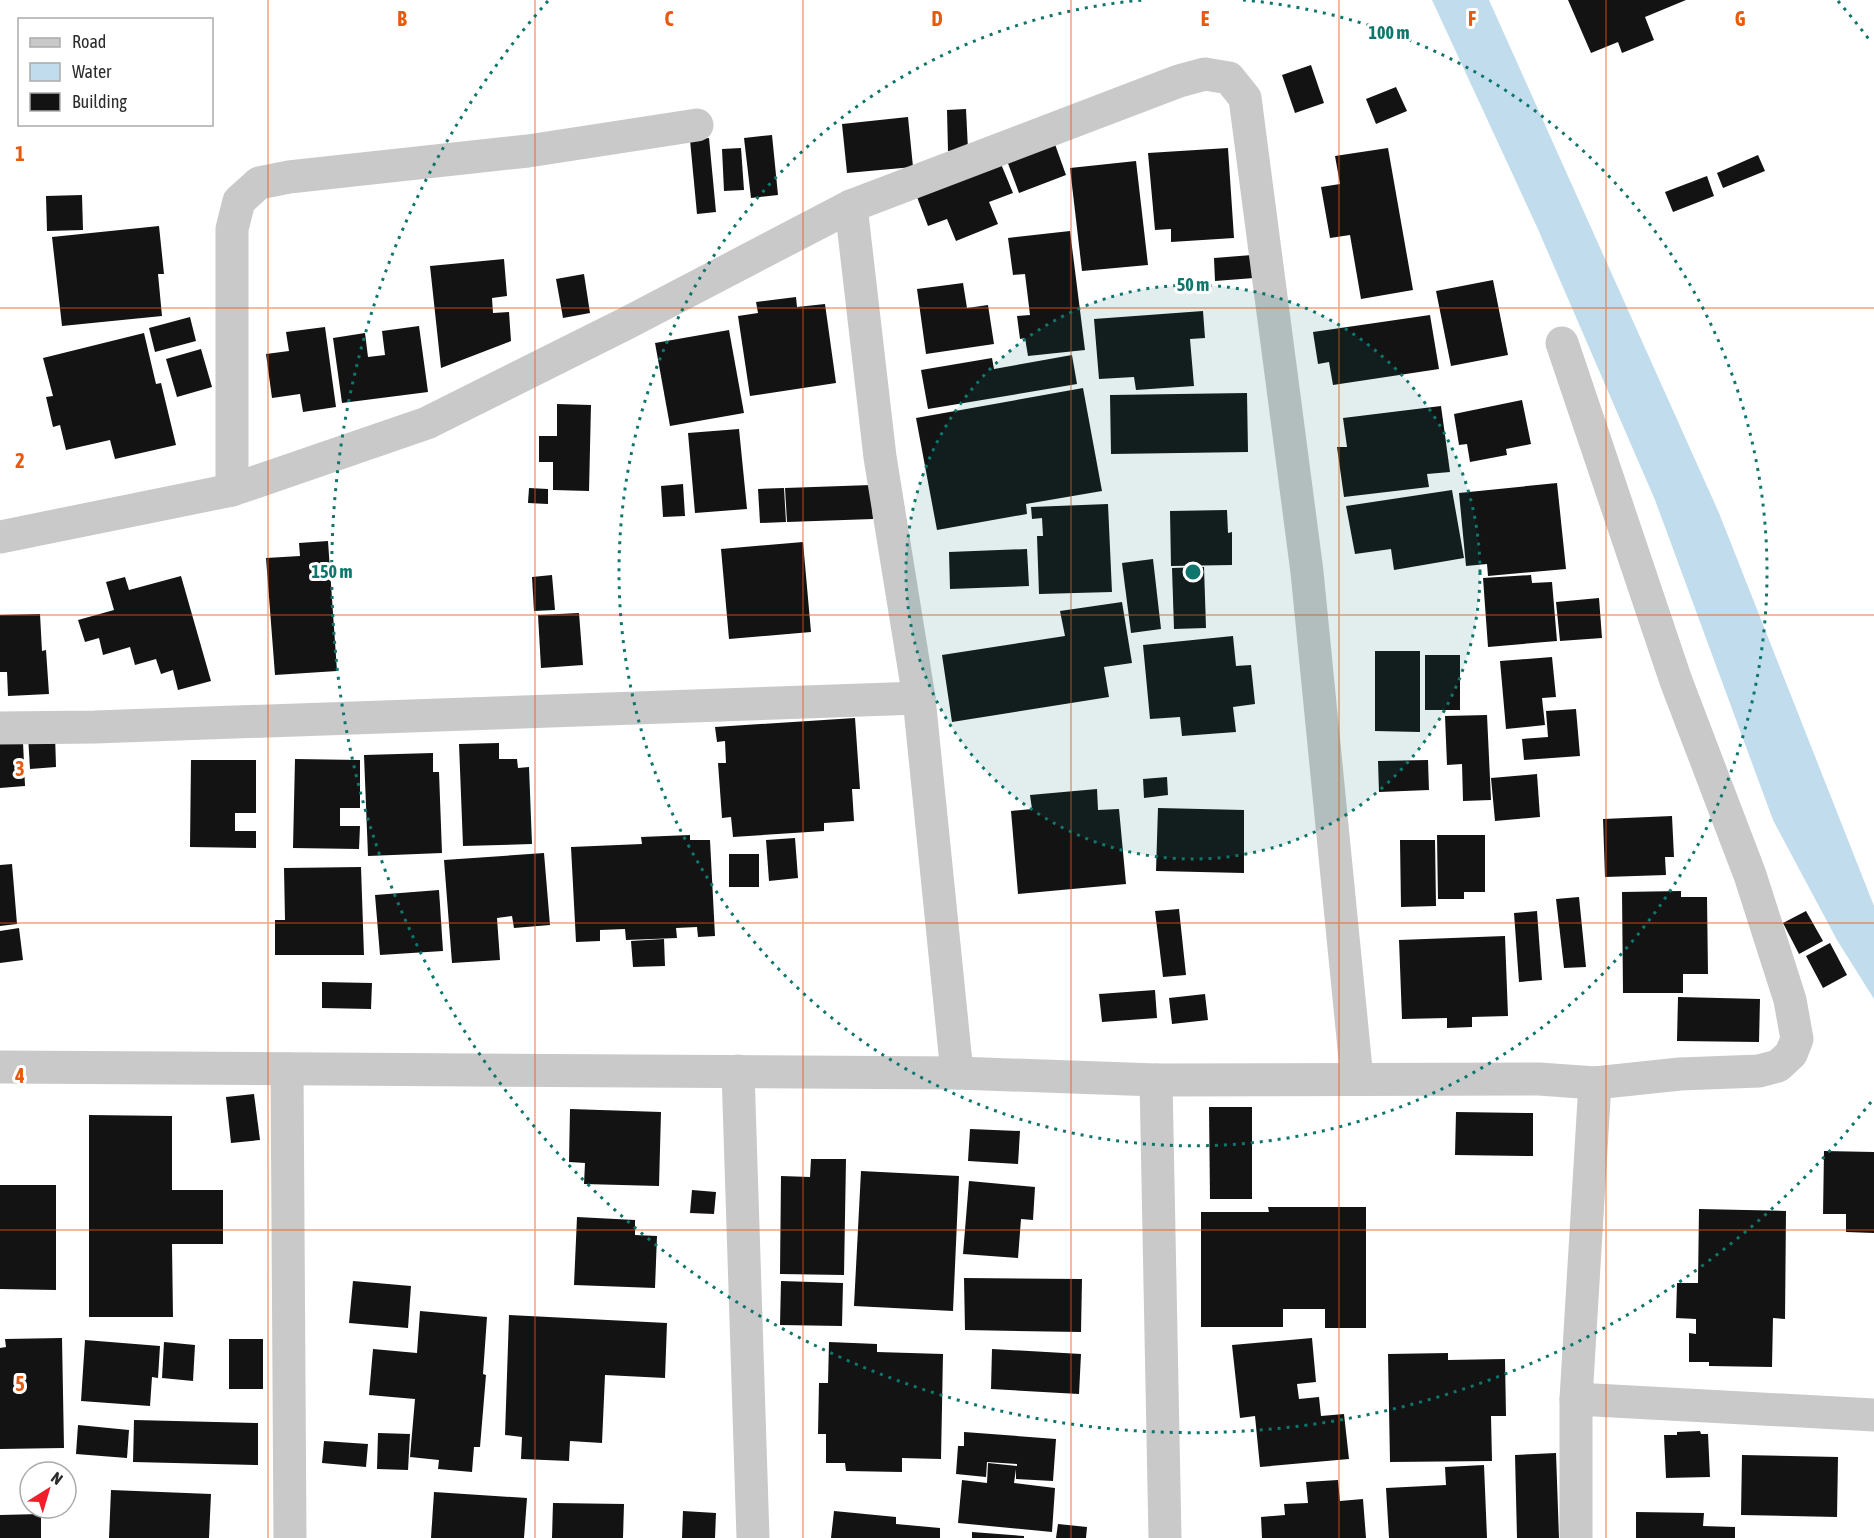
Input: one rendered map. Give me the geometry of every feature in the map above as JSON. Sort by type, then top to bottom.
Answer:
[{"type":"street","points":[[0,537],[232,490],[427,423],[851,206],[1179,81],[1205,74],[1229,78],[1245,98],[1307,572],[1356,1079]]},
{"type":"street","points":[[232,490],[232,229],[239,201],[259,183],[289,177],[528,151],[697,125]]},
{"type":"street","points":[[851,206],[880,457],[919,698],[957,1073]]},
{"type":"street","points":[[0,1067],[957,1073],[1156,1080],[1539,1079],[1595,1083],[1680,1074],[1759,1071],[1778,1066],[1791,1054],[1797,1039],[1790,1000],[1750,875],[1676,681],[1562,343]]},
{"type":"street","points":[[0,728],[119,726],[919,698]]},
{"type":"street","points":[[287,1069],[290,1538]]},
{"type":"street","points":[[738,1071],[753,1538]]},
{"type":"street","points":[[1156,1080],[1165,1538]]},
{"type":"street","points":[[1576,1538],[1576,1399],[1595,1083]]},
{"type":"street","points":[[1576,1399],[1874,1415]]},
{"type":"water","points":[[1432,0],[1489,0],[1719,513],[1874,906],[1874,999],[1837,940],[1773,820],[1655,500],[1537,227]]},
{"type":"building","points":[[1568,0],[1686,0],[1645,17],[1654,40],[1622,53],[1618,42],[1591,53]]},
{"type":"building","points":[[1311,65],[1324,103],[1295,113],[1282,75]]},
{"type":"building","points":[[1396,87],[1407,111],[1376,124],[1366,99]]},
{"type":"building","points":[[966,109],[968,150],[948,151],[947,110]]},
{"type":"building","points":[[908,117],[913,167],[847,173],[842,124]]},
{"type":"building","points":[[1051,133],[1066,175],[1019,193],[1003,150]]},
{"type":"building","points":[[772,135],[778,195],[751,198],[744,138]]},
{"type":"building","points":[[709,138],[716,212],[697,214],[690,140]]},
{"type":"building","points":[[741,148],[744,190],[724,191],[722,149]]},
{"type":"building","points":[[1228,148],[1234,238],[1171,242],[1171,229],[1155,230],[1148,153]]},
{"type":"building","points":[[1388,148],[1413,290],[1361,299],[1350,235],[1330,238],[1321,187],[1340,184],[1335,156]]},
{"type":"building","points":[[1758,155],[1765,171],[1723,188],[1717,173]]},
{"type":"building","points":[[1136,161],[1148,265],[1082,271],[1070,168]]},
{"type":"building","points":[[1001,164],[1013,193],[989,202],[998,224],[956,241],[947,219],[928,226],[917,197]]},
{"type":"building","points":[[1707,176],[1714,196],[1673,212],[1665,192]]},
{"type":"building","points":[[82,195],[83,230],[47,231],[46,196]]},
{"type":"building","points":[[159,226],[164,274],[158,274],[162,316],[62,326],[52,237]]},
{"type":"building","points":[[1070,231],[1085,350],[1028,356],[1025,338],[1020,339],[1017,316],[1030,315],[1025,274],[1013,275],[1008,238]]},
{"type":"building","points":[[1252,255],[1254,278],[1215,281],[1214,258]]},
{"type":"building","points":[[504,259],[507,296],[492,298],[493,313],[509,312],[511,341],[441,368],[430,266]]},
{"type":"building","points":[[584,274],[590,313],[563,318],[556,279]]},
{"type":"building","points":[[1493,280],[1508,355],[1451,366],[1436,291]]},
{"type":"building","points":[[963,283],[967,308],[988,305],[994,344],[926,354],[917,289]]},
{"type":"building","points":[[796,297],[797,307],[825,304],[836,383],[750,396],[738,316],[758,313],[756,302]]},
{"type":"building","points":[[1203,311],[1205,338],[1190,339],[1194,386],[1136,390],[1134,377],[1099,379],[1094,319]]},
{"type":"building","points":[[1430,315],[1439,369],[1333,385],[1329,362],[1318,364],[1313,332]]},
{"type":"building","points":[[190,317],[196,341],[155,352],[149,328]]},
{"type":"building","points":[[419,326],[428,392],[342,403],[333,338],[365,333],[368,357],[385,355],[382,331]]},
{"type":"building","points":[[325,327],[336,407],[303,412],[300,394],[272,398],[266,354],[289,351],[286,332]]},
{"type":"building","points":[[729,330],[744,413],[670,426],[655,343]]},
{"type":"building","points":[[144,333],[156,384],[161,383],[176,445],[115,459],[110,440],[66,450],[60,425],[53,427],[46,397],[53,396],[43,358]]},
{"type":"building","points":[[201,349],[212,387],[177,397],[166,359]]},
{"type":"building","points":[[1072,355],[1077,384],[928,409],[921,370],[992,358],[994,369]]},
{"type":"building","points":[[1083,388],[1102,491],[1026,504],[1027,514],[937,530],[916,418]]},
{"type":"building","points":[[1247,393],[1248,452],[1111,454],[1110,395]]},
{"type":"building","points":[[1522,400],[1531,444],[1506,449],[1507,455],[1470,462],[1467,444],[1459,445],[1454,414]]},
{"type":"building","points":[[557,404],[591,405],[589,491],[553,490],[553,462],[539,462],[539,436],[557,436]]},
{"type":"building","points":[[1441,406],[1450,472],[1427,474],[1429,487],[1344,497],[1337,447],[1347,447],[1343,418]]},
{"type":"building","points":[[739,429],[747,509],[695,513],[688,433]]},
{"type":"building","points":[[1557,483],[1566,569],[1488,576],[1487,564],[1466,566],[1459,493]]},
{"type":"building","points":[[683,484],[685,516],[663,517],[661,486]]},
{"type":"building","points":[[871,485],[873,519],[787,522],[785,488]]},
{"type":"building","points":[[529,488],[548,489],[548,504],[528,503]]},
{"type":"building","points":[[784,488],[786,522],[760,523],[758,489]]},
{"type":"building","points":[[1452,490],[1464,558],[1394,570],[1391,549],[1355,554],[1346,506]]},
{"type":"building","points":[[1108,504],[1112,592],[1039,594],[1037,536],[1043,536],[1042,518],[1032,519],[1031,507]]},
{"type":"building","points":[[1227,510],[1228,533],[1232,532],[1232,565],[1171,566],[1170,511]]},
{"type":"building","points":[[328,541],[337,671],[275,675],[266,558],[300,556],[299,543]]},
{"type":"building","points":[[803,542],[811,632],[729,639],[721,549]]},
{"type":"building","points":[[1027,549],[1029,586],[950,589],[949,552]]},
{"type":"building","points":[[1153,559],[1161,629],[1131,633],[1122,563]]},
{"type":"building","points":[[1204,567],[1206,628],[1174,629],[1172,568]]},
{"type":"building","points":[[552,575],[555,610],[534,611],[532,577]]},
{"type":"building","points":[[1531,575],[1532,583],[1552,582],[1557,641],[1488,647],[1483,578]]},
{"type":"building","points":[[181,576],[211,681],[178,690],[173,670],[161,674],[156,659],[135,665],[130,647],[103,655],[99,638],[85,642],[78,620],[114,610],[106,582],[125,577],[129,590]]},
{"type":"building","points":[[1599,598],[1602,638],[1560,641],[1556,602]]},
{"type":"building","points":[[1122,602],[1132,663],[1104,667],[1109,697],[952,722],[942,655],[1065,636],[1060,611]]},
{"type":"building","points":[[579,613],[583,665],[541,668],[538,615]]},
{"type":"building","points":[[40,614],[42,651],[46,650],[49,694],[8,696],[7,672],[0,672],[0,615]]},
{"type":"building","points":[[1233,636],[1236,666],[1251,665],[1255,704],[1233,707],[1236,732],[1182,736],[1180,717],[1150,719],[1143,645]]},
{"type":"building","points":[[1375,651],[1420,651],[1420,732],[1375,731]]},
{"type":"building","points":[[1425,655],[1460,655],[1460,710],[1425,710]]},
{"type":"building","points":[[1552,657],[1556,697],[1542,698],[1545,725],[1506,729],[1500,661]]},
{"type":"building","points":[[1576,709],[1580,756],[1524,760],[1522,739],[1548,737],[1546,711]]},
{"type":"building","points":[[1487,715],[1491,800],[1463,801],[1462,764],[1447,765],[1445,716]]},
{"type":"building","points":[[855,718],[860,789],[852,789],[854,821],[824,823],[824,831],[733,837],[731,817],[722,818],[718,763],[726,763],[725,741],[717,742],[715,727]]},
{"type":"building","points":[[55,734],[56,767],[30,769],[28,735]]},
{"type":"building","points":[[23,742],[25,786],[0,788],[0,743]]},
{"type":"building","points":[[499,743],[499,759],[517,759],[518,768],[529,767],[532,844],[463,846],[459,744]]},
{"type":"building","points":[[433,753],[433,772],[439,772],[442,853],[368,856],[364,755]]},
{"type":"building","points":[[295,759],[360,760],[360,808],[340,808],[340,826],[360,826],[359,849],[293,848]]},
{"type":"building","points":[[191,760],[256,760],[256,813],[235,813],[235,831],[256,831],[256,848],[190,847]]},
{"type":"building","points":[[1428,760],[1429,790],[1379,792],[1378,761]]},
{"type":"building","points":[[1537,774],[1540,817],[1495,821],[1491,778]]},
{"type":"building","points":[[1167,777],[1168,795],[1144,798],[1143,779]]},
{"type":"building","points":[[1097,789],[1098,810],[1119,809],[1126,884],[1018,894],[1011,811],[1032,809],[1030,795]]},
{"type":"building","points":[[1158,808],[1244,810],[1244,873],[1156,871]]},
{"type":"building","points":[[1672,816],[1674,857],[1665,857],[1666,875],[1605,877],[1603,819]]},
{"type":"building","points":[[690,835],[690,840],[710,840],[715,936],[698,937],[697,927],[676,928],[677,938],[626,940],[625,929],[600,930],[600,941],[576,942],[571,847],[642,844],[641,837]]},
{"type":"building","points":[[1437,835],[1485,835],[1485,892],[1464,892],[1464,899],[1438,899]]},
{"type":"building","points":[[795,838],[798,878],[769,881],[766,840]]},
{"type":"building","points":[[1400,840],[1435,840],[1436,906],[1401,907]]},
{"type":"building","points":[[544,853],[550,925],[514,928],[512,916],[497,918],[500,960],[452,963],[444,860]]},
{"type":"building","points":[[729,854],[759,854],[759,887],[729,887]]},
{"type":"building","points":[[12,864],[17,924],[0,926],[0,865]]},
{"type":"building","points":[[361,867],[364,955],[275,955],[275,920],[285,920],[284,868]]},
{"type":"building","points":[[439,890],[443,951],[380,955],[375,895]]},
{"type":"building","points":[[1681,891],[1681,897],[1707,897],[1708,974],[1683,974],[1683,993],[1623,993],[1622,892]]},
{"type":"building","points":[[1579,897],[1586,967],[1564,968],[1556,899]]},
{"type":"building","points":[[1179,909],[1186,975],[1163,977],[1155,911]]},
{"type":"building","points":[[1537,911],[1542,980],[1519,982],[1514,913]]},
{"type":"building","points":[[1806,911],[1823,941],[1799,954],[1783,923]]},
{"type":"building","points":[[19,928],[23,960],[0,963],[0,931]]},
{"type":"building","points":[[1505,936],[1508,1016],[1472,1017],[1472,1027],[1447,1028],[1447,1018],[1402,1019],[1399,940]]},
{"type":"building","points":[[664,939],[665,966],[633,967],[631,941]]},
{"type":"building","points":[[1830,943],[1847,975],[1823,988],[1806,956]]},
{"type":"building","points":[[322,982],[372,983],[371,1009],[322,1008]]},
{"type":"building","points":[[1155,990],[1157,1018],[1102,1022],[1099,994]]},
{"type":"building","points":[[1205,994],[1208,1020],[1172,1024],[1169,998]]},
{"type":"building","points":[[1678,997],[1760,999],[1759,1042],[1677,1041]]},
{"type":"building","points":[[254,1094],[260,1140],[231,1143],[226,1097]]},
{"type":"building","points":[[1209,1107],[1252,1107],[1252,1199],[1210,1199]]},
{"type":"building","points":[[570,1109],[661,1112],[659,1186],[584,1184],[585,1163],[569,1162]]},
{"type":"building","points":[[1456,1112],[1533,1113],[1533,1156],[1455,1155]]},
{"type":"building","points":[[89,1115],[172,1116],[172,1190],[223,1190],[223,1244],[172,1244],[173,1317],[89,1317]]},
{"type":"building","points":[[970,1129],[1020,1131],[1018,1164],[968,1161]]},
{"type":"building","points":[[1824,1151],[1874,1152],[1874,1233],[1846,1232],[1846,1214],[1823,1214]]},
{"type":"building","points":[[811,1159],[846,1159],[844,1275],[780,1274],[781,1176],[810,1177]]},
{"type":"building","points":[[861,1171],[959,1176],[953,1311],[854,1306]]},
{"type":"building","points":[[969,1181],[1035,1187],[1033,1220],[1021,1219],[1018,1258],[963,1254]]},
{"type":"building","points":[[0,1185],[56,1185],[56,1290],[0,1289]]},
{"type":"building","points":[[692,1190],[716,1192],[714,1214],[690,1213]]},
{"type":"building","points":[[1268,1207],[1366,1207],[1366,1328],[1325,1328],[1325,1309],[1283,1309],[1283,1327],[1201,1327],[1201,1212],[1269,1212]]},
{"type":"building","points":[[1699,1209],[1786,1211],[1785,1319],[1773,1318],[1772,1367],[1709,1366],[1709,1362],[1689,1362],[1689,1333],[1696,1334],[1696,1319],[1676,1318],[1677,1283],[1698,1283]]},
{"type":"building","points":[[577,1217],[635,1220],[635,1235],[657,1236],[655,1288],[574,1285]]},
{"type":"building","points":[[964,1278],[1082,1279],[1081,1332],[965,1330]]},
{"type":"building","points":[[353,1281],[411,1286],[408,1328],[349,1323]]},
{"type":"building","points":[[781,1281],[843,1283],[842,1326],[780,1325]]},
{"type":"building","points":[[420,1311],[487,1317],[483,1374],[486,1375],[480,1447],[474,1447],[472,1472],[438,1469],[439,1460],[410,1457],[415,1399],[369,1395],[373,1349],[417,1353]]},
{"type":"building","points":[[509,1315],[667,1323],[665,1378],[605,1375],[602,1443],[570,1441],[569,1461],[521,1459],[522,1437],[505,1435]]},
{"type":"building","points":[[62,1338],[64,1448],[0,1449],[0,1348],[6,1347],[5,1339]]},
{"type":"building","points":[[1312,1338],[1316,1382],[1297,1384],[1299,1399],[1319,1397],[1321,1416],[1344,1414],[1349,1459],[1260,1467],[1255,1416],[1240,1418],[1232,1345]]},
{"type":"building","points":[[229,1339],[263,1339],[263,1389],[229,1389]]},
{"type":"building","points":[[85,1340],[160,1346],[158,1378],[152,1377],[150,1406],[81,1401]]},
{"type":"building","points":[[164,1342],[195,1345],[193,1381],[162,1378]]},
{"type":"building","points":[[829,1342],[877,1344],[877,1352],[943,1354],[941,1459],[902,1458],[902,1472],[846,1471],[845,1463],[826,1463],[826,1434],[818,1434],[819,1383],[828,1383]]},
{"type":"building","points":[[992,1349],[1081,1354],[1079,1394],[991,1389]]},
{"type":"building","points":[[1448,1353],[1448,1360],[1505,1359],[1506,1416],[1491,1416],[1492,1461],[1390,1462],[1388,1354]]},
{"type":"building","points":[[134,1420],[258,1423],[258,1465],[133,1462]]},
{"type":"building","points":[[78,1425],[129,1430],[127,1458],[76,1454]]},
{"type":"building","points":[[1700,1431],[1701,1434],[1708,1434],[1710,1477],[1666,1478],[1664,1435]]},
{"type":"building","points":[[964,1432],[1056,1439],[1053,1481],[1016,1479],[1016,1469],[1014,1483],[1055,1488],[1052,1532],[958,1523],[962,1480],[987,1483],[988,1463],[1017,1466],[1017,1464],[987,1462],[986,1477],[956,1474],[958,1446],[964,1446]]},
{"type":"building","points":[[378,1433],[410,1434],[408,1470],[377,1469]]},
{"type":"building","points":[[324,1441],[368,1444],[366,1467],[322,1463]]},
{"type":"building","points":[[1556,1453],[1559,1538],[1517,1538],[1515,1455]]},
{"type":"building","points":[[1742,1455],[1838,1457],[1837,1517],[1741,1515]]},
{"type":"building","points":[[1484,1465],[1487,1538],[1389,1538],[1386,1488],[1446,1485],[1445,1467]]},
{"type":"building","points":[[1338,1480],[1340,1501],[1363,1499],[1366,1538],[1262,1538],[1261,1517],[1285,1515],[1284,1504],[1308,1503],[1306,1482]]},
{"type":"building","points":[[111,1490],[211,1494],[209,1538],[109,1538]]},
{"type":"building","points":[[434,1492],[527,1498],[524,1538],[431,1538]]},
{"type":"building","points":[[553,1503],[624,1504],[623,1538],[552,1538]]},
{"type":"building","points":[[683,1511],[716,1513],[715,1538],[682,1538]]},
{"type":"building","points":[[834,1511],[896,1517],[896,1524],[940,1528],[940,1538],[831,1538]]},
{"type":"building","points":[[1636,1512],[1704,1513],[1703,1526],[1735,1527],[1735,1538],[1636,1538]]},
{"type":"building","points":[[0,1515],[18,1515],[18,1520],[41,1520],[41,1538],[0,1538]]},
{"type":"building","points":[[1058,1524],[1087,1527],[1086,1538],[1056,1538]]},
{"type":"building","points":[[972,1532],[1024,1536],[1024,1538],[972,1538]]}]
